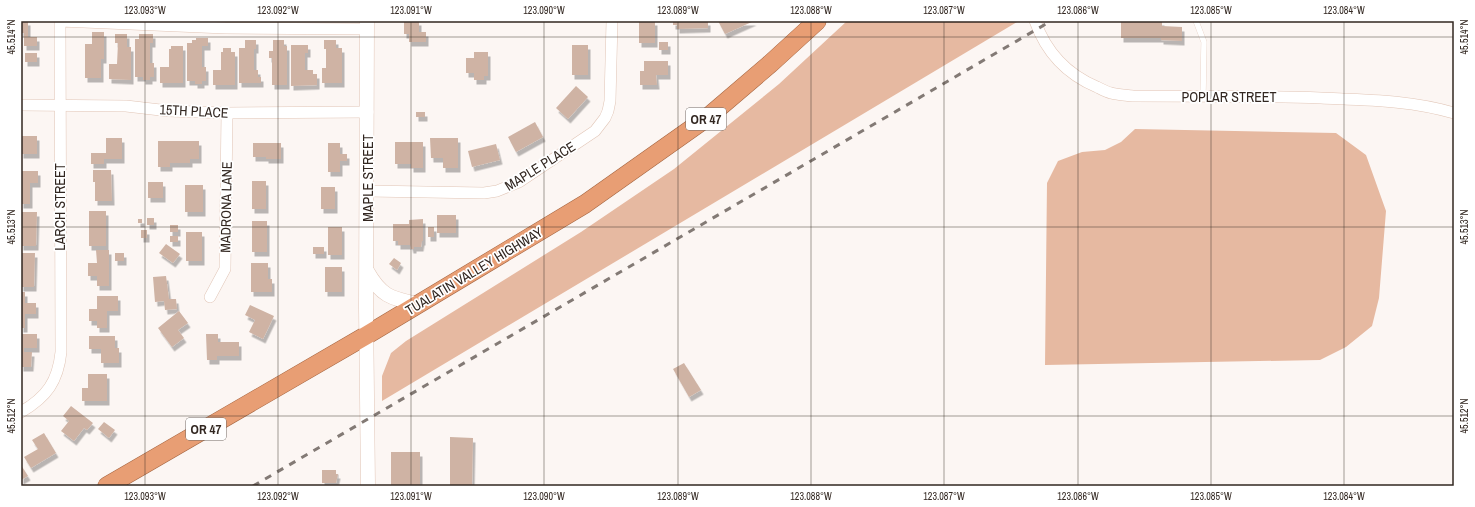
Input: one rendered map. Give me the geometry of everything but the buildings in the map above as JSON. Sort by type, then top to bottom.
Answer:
[{"type":"highway","name":"TUALATIN VALLEY HIGHWAY","points":[[107,486],[367,335],[586,204],[708,117],[775,60],[817,21]]},
{"type":"street","points":[[60,21],[225,28],[367,25]]},
{"type":"street","name":"LARCH STREET","points":[[21,412],[40,399],[48,390],[60,364],[60,21]]},
{"type":"street","name":"MAPLE PLACE","points":[[368,192],[497,192],[519,182],[595,131],[605,118],[610,101],[612,21]]},
{"type":"street","name":"POPLAR STREET","points":[[1035,21],[1042,39],[1054,57],[1071,73],[1093,86],[1111,93],[1133,96],[1291,97],[1383,100],[1417,104],[1454,113]]},
{"type":"street","name":"MAPLE STREET","points":[[367,25],[368,486]]},
{"type":"street","name":"15TH PLACE","points":[[21,105],[126,106],[227,113],[368,112]]},
{"type":"street","name":"MADRONA LANE","points":[[210,297],[225,269],[227,113]]},
{"type":"street","points":[[367,270],[376,286],[381,291],[394,298],[417,304]]},
{"type":"lane","points":[[1196,21],[1204,42],[1203,96]]},
{"type":"shaded area","points":[[847,21],[1017,22],[382,401],[382,376],[391,353],[406,341],[581,232],[674,169],[779,84]]},
{"type":"shaded area","points":[[1135,129],[1336,133],[1366,155],[1386,211],[1379,298],[1372,326],[1346,347],[1320,360],[1045,365],[1047,183],[1058,161],[1082,152],[1105,150],[1121,142]]},
{"type":"railway","points":[[253,486],[1051,21]]}]
